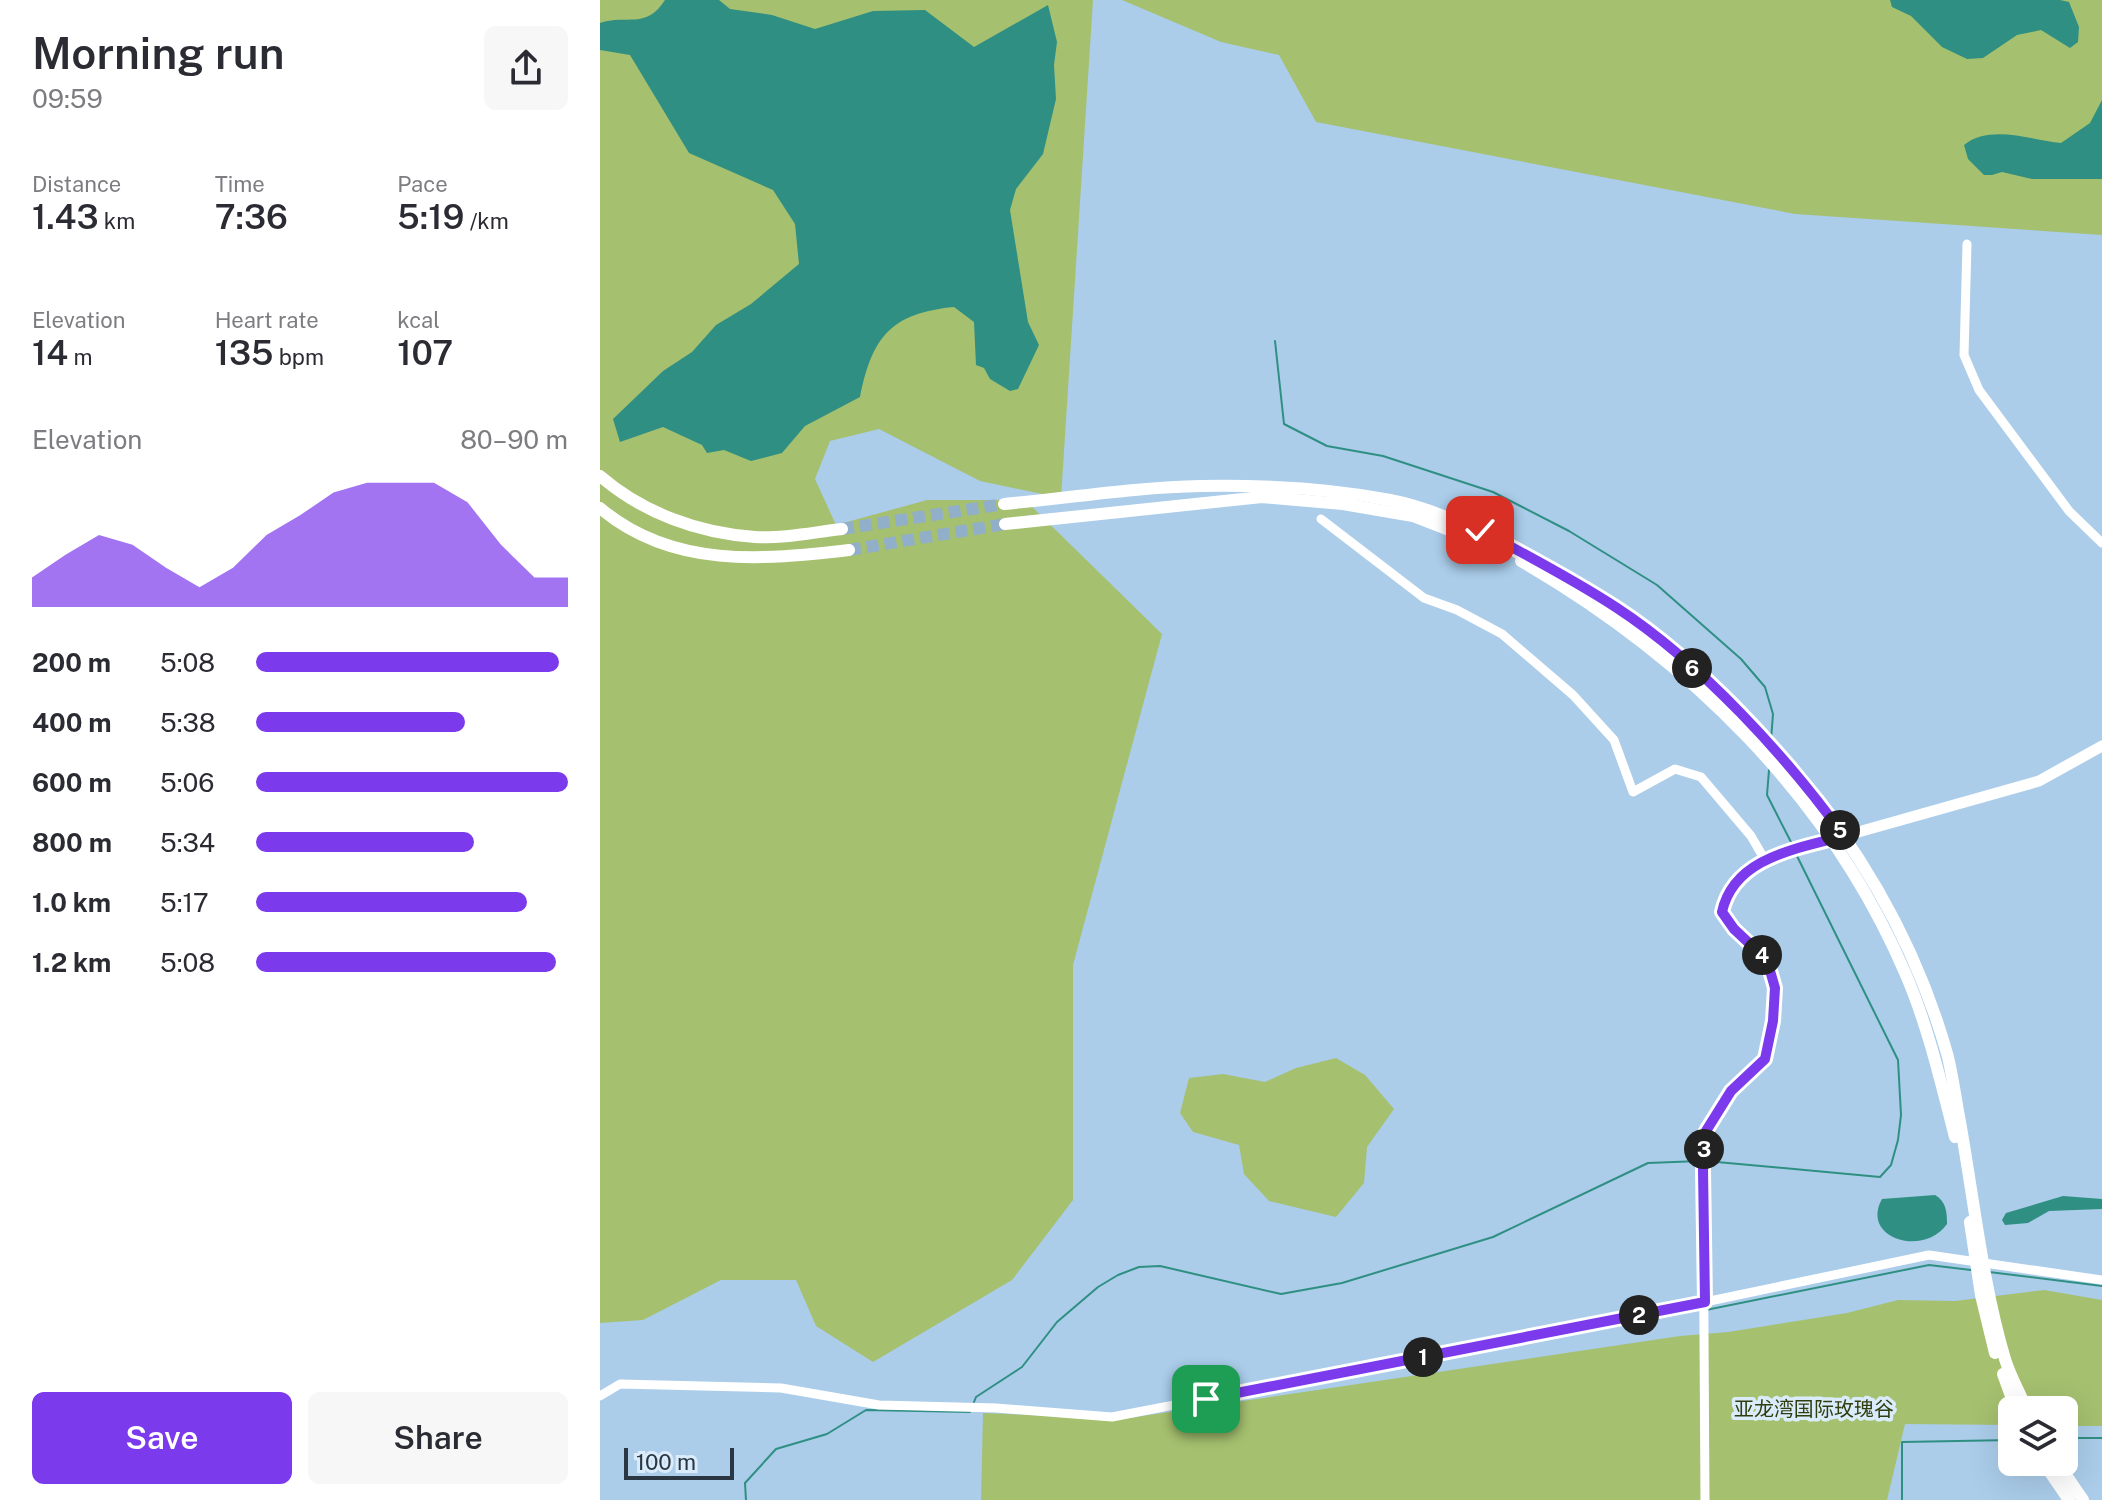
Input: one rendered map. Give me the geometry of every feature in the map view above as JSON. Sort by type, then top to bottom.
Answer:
[{"type":"main road","points":[[600,476],[649,509],[693,528],[757,538],[842,529]]},
{"type":"main road","points":[[1004,504],[1198,486],[1300,489],[1393,500],[1480,530],[1619,609],[1806,784],[1838,838],[1862,862],[1916,965],[1948,1058],[1981,1295],[1996,1357],[2011,1396]]},
{"type":"main road","points":[[1005,524],[1262,497],[1343,504],[1413,516],[1498,548],[1650,640]]},
{"type":"main road","points":[[600,508],[632,528],[685,550],[722,558],[777,559],[849,550]]},
{"type":"main road","points":[[685,550],[693,528]]},
{"type":"main road","points":[[1683,668],[1827,830],[1874,906],[1907,977],[1937,1069],[1968,1185],[2005,1361],[2021,1396]]},
{"type":"main road","points":[[2053,1476],[2069,1500]]},
{"type":"main road","points":[[2067,1476],[2083,1500]]},
{"type":"street","points":[[1967,244],[1964,355],[1979,390],[2069,511],[2102,543]]},
{"type":"street","points":[[1321,519],[1424,598],[1457,610],[1502,634],[1573,695],[1614,740],[1633,792],[1675,769],[1701,777],[1751,836],[1765,860]]},
{"type":"street","points":[[1705,1500],[1703,1151],[1706,1131],[1731,1091],[1765,1059],[1773,1021],[1775,988],[1767,960],[1734,929],[1722,912],[1725,897],[1755,863],[2039,781],[2102,746]]},
{"type":"street","points":[[600,1396],[620,1384],[781,1388],[879,1405],[996,1408],[1112,1417],[1705,1302],[1929,1255],[2102,1280]]},
{"type":"green space","points":[[600,0],[1093,0],[1061,498],[980,481],[879,429],[830,441],[815,479],[836,525],[927,500],[1025,500],[1162,634],[1073,965],[1073,1200],[1012,1280],[873,1362],[816,1326],[796,1280],[721,1280],[643,1320],[600,1323]]},
{"type":"green space","points":[[1122,0],[2102,0],[2102,235],[1795,214],[1316,122],[1279,55],[1221,42]]},
{"type":"green space","points":[[1336,1058],[1365,1075],[1394,1109],[1367,1147],[1364,1183],[1336,1217],[1269,1201],[1244,1174],[1239,1145],[1193,1132],[1180,1113],[1189,1078],[1223,1074],[1265,1082],[1296,1068]]},
{"type":"green space","name":"亚龙湾国际玫瑰谷","points":[[2044,1290],[2102,1300],[2102,1426],[2078,1426],[2078,1396],[1998,1396],[1998,1425],[1905,1424],[1887,1500],[981,1500],[983,1413],[1122,1419],[1680,1336],[1728,1332],[1847,1313],[1898,1300],[1955,1301]]},
{"type":"shaded area","points":[[665,0],[719,0],[730,9],[772,15],[815,29],[873,11],[925,10],[974,47],[1048,5],[1057,42],[1054,65],[1056,99],[1043,154],[1016,189],[1010,210],[1028,322],[1039,345],[1018,389],[1010,391],[990,379],[984,368],[976,365],[974,322],[954,307],[914,315],[888,332],[871,358],[860,397],[805,426],[782,453],[751,461],[724,450],[707,453],[702,445],[663,427],[620,442],[613,419],[663,371],[692,352],[716,325],[751,304],[799,264],[795,224],[773,190],[689,153],[630,55],[600,50],[600,23],[643,18],[651,15]]},
{"type":"shaded area","points":[[1890,0],[2069,2],[2079,27],[2078,42],[2070,48],[2041,30],[2017,35],[1983,58],[1967,59],[1942,47],[1911,16],[1892,7]]},
{"type":"shaded area","points":[[2102,100],[2102,179],[2032,179],[2002,172],[1984,175],[1968,159],[1964,145],[1986,135],[2011,135],[2061,143],[2090,123]]},
{"type":"shaded area","points":[[1935,1195],[1944,1204],[1947,1220],[1947,1224],[1936,1234],[1924,1240],[1897,1239],[1880,1224],[1877,1213],[1882,1199]]},
{"type":"shaded area","points":[[2063,1196],[2102,1199],[2102,1209],[2049,1211],[2028,1223],[2005,1225],[2002,1220],[2006,1213]]},
{"type":"waterway","points":[[1275,341],[1284,424],[1327,446],[1383,456],[1493,492],[1569,531],[1657,585],[1741,659],[1765,687],[1773,714],[1771,740]]},
{"type":"waterway","points":[[1769,770],[1767,795],[1793,846]]},
{"type":"waterway","points":[[1706,1161],[1880,1177],[1891,1165],[1901,1115],[1898,1060],[1795,852]]},
{"type":"waterway","points":[[974,1402],[976,1397],[1022,1367],[1057,1322],[1098,1287],[1139,1267],[1160,1266],[1281,1294],[1342,1283],[1493,1237],[1648,1163],[1700,1161]]},
{"type":"waterway","points":[[1706,1310],[1929,1265],[1971,1270]]},
{"type":"waterway","points":[[1989,1272],[2102,1286]]},
{"type":"waterway","points":[[746,1500],[745,1483],[776,1449],[827,1434],[866,1410],[970,1412]]},
{"type":"waterway","points":[[2078,1438],[2102,1438]]},
{"type":"waterway","points":[[1902,1500],[1902,1442],[1998,1440]]},
{"type":"tunnel","points":[[842,529],[1004,504]]},
{"type":"tunnel","points":[[849,550],[1005,524]]},
{"type":"route","points":[[1206,1399],[1705,1302],[1703,1151],[1706,1131],[1731,1091],[1765,1059],[1773,1021],[1775,988],[1767,960],[1734,929],[1722,912],[1725,897],[1755,863],[1844,836],[1806,784],[1673,650],[1619,609],[1480,530]]}]
